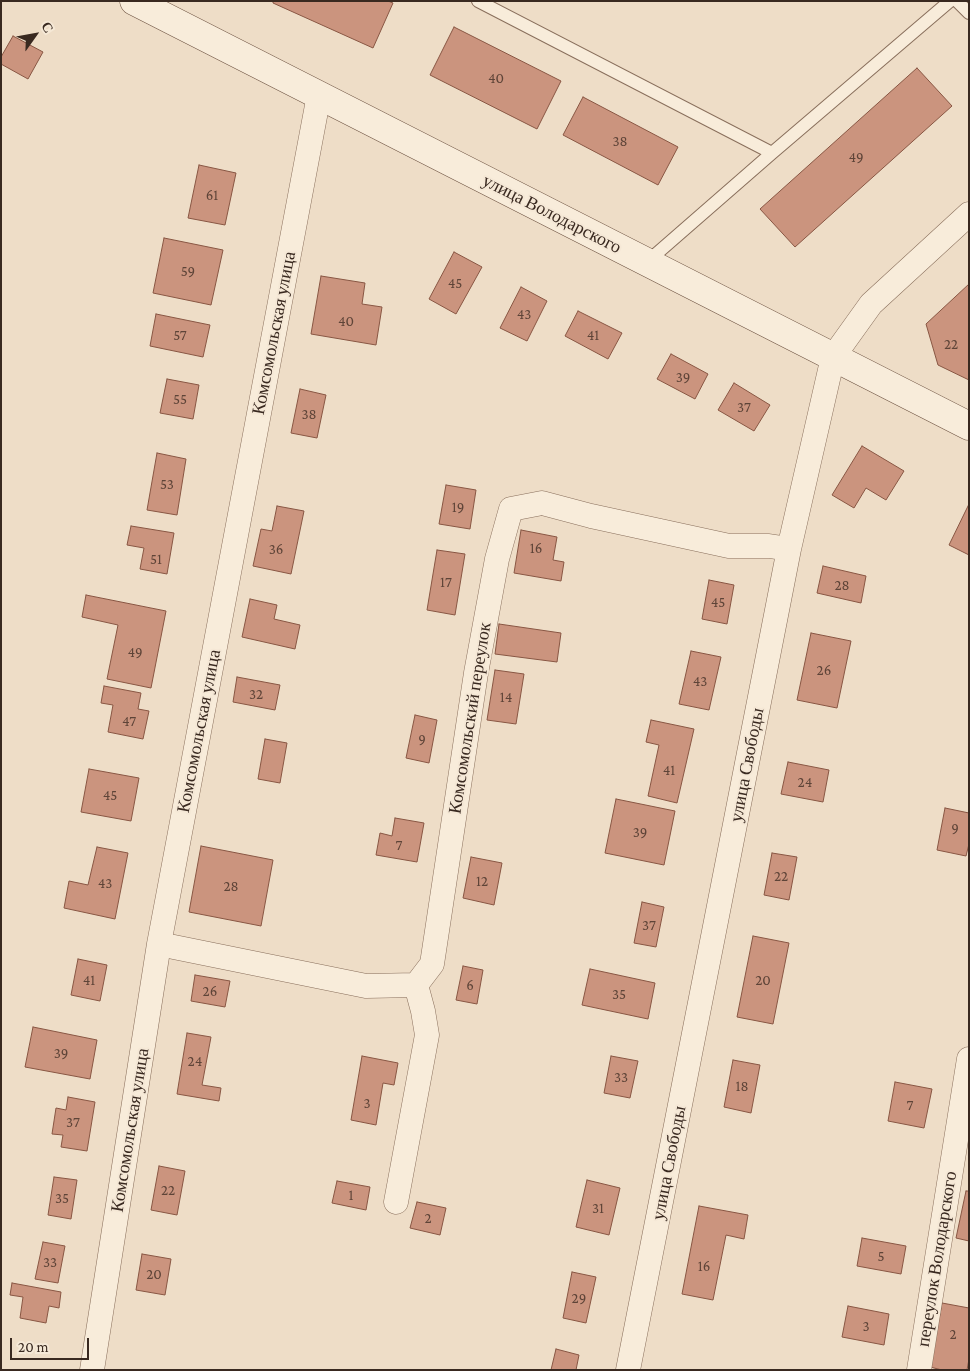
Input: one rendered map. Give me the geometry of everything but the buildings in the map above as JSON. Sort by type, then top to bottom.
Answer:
[{"type":"main road","name":"улица Володарского","points":[[134,1],[969,426]]},
{"type":"street","name":"Комсомольская улица","points":[[92,1370],[159,944],[319,95]]},
{"type":"street","name":"улица Свободы","points":[[628,1370],[789,549],[833,357],[871,304],[969,214]]},
{"type":"street","name":"Комсомольский переулок","points":[[416,985],[432,964],[476,673],[497,559],[511,509],[542,503],[591,516],[729,546],[769,546],[789,549]]},
{"type":"street","points":[[159,944],[366,986],[416,985],[427,1035],[396,1202]]},
{"type":"street","name":"переулок Володарского","points":[[919,1370],[969,1059]]},
{"type":"lane","points":[[478,1],[772,153]]},
{"type":"lane","points":[[647,262],[950,1]]},
{"type":"lane","points":[[958,1],[969,13]]}]
